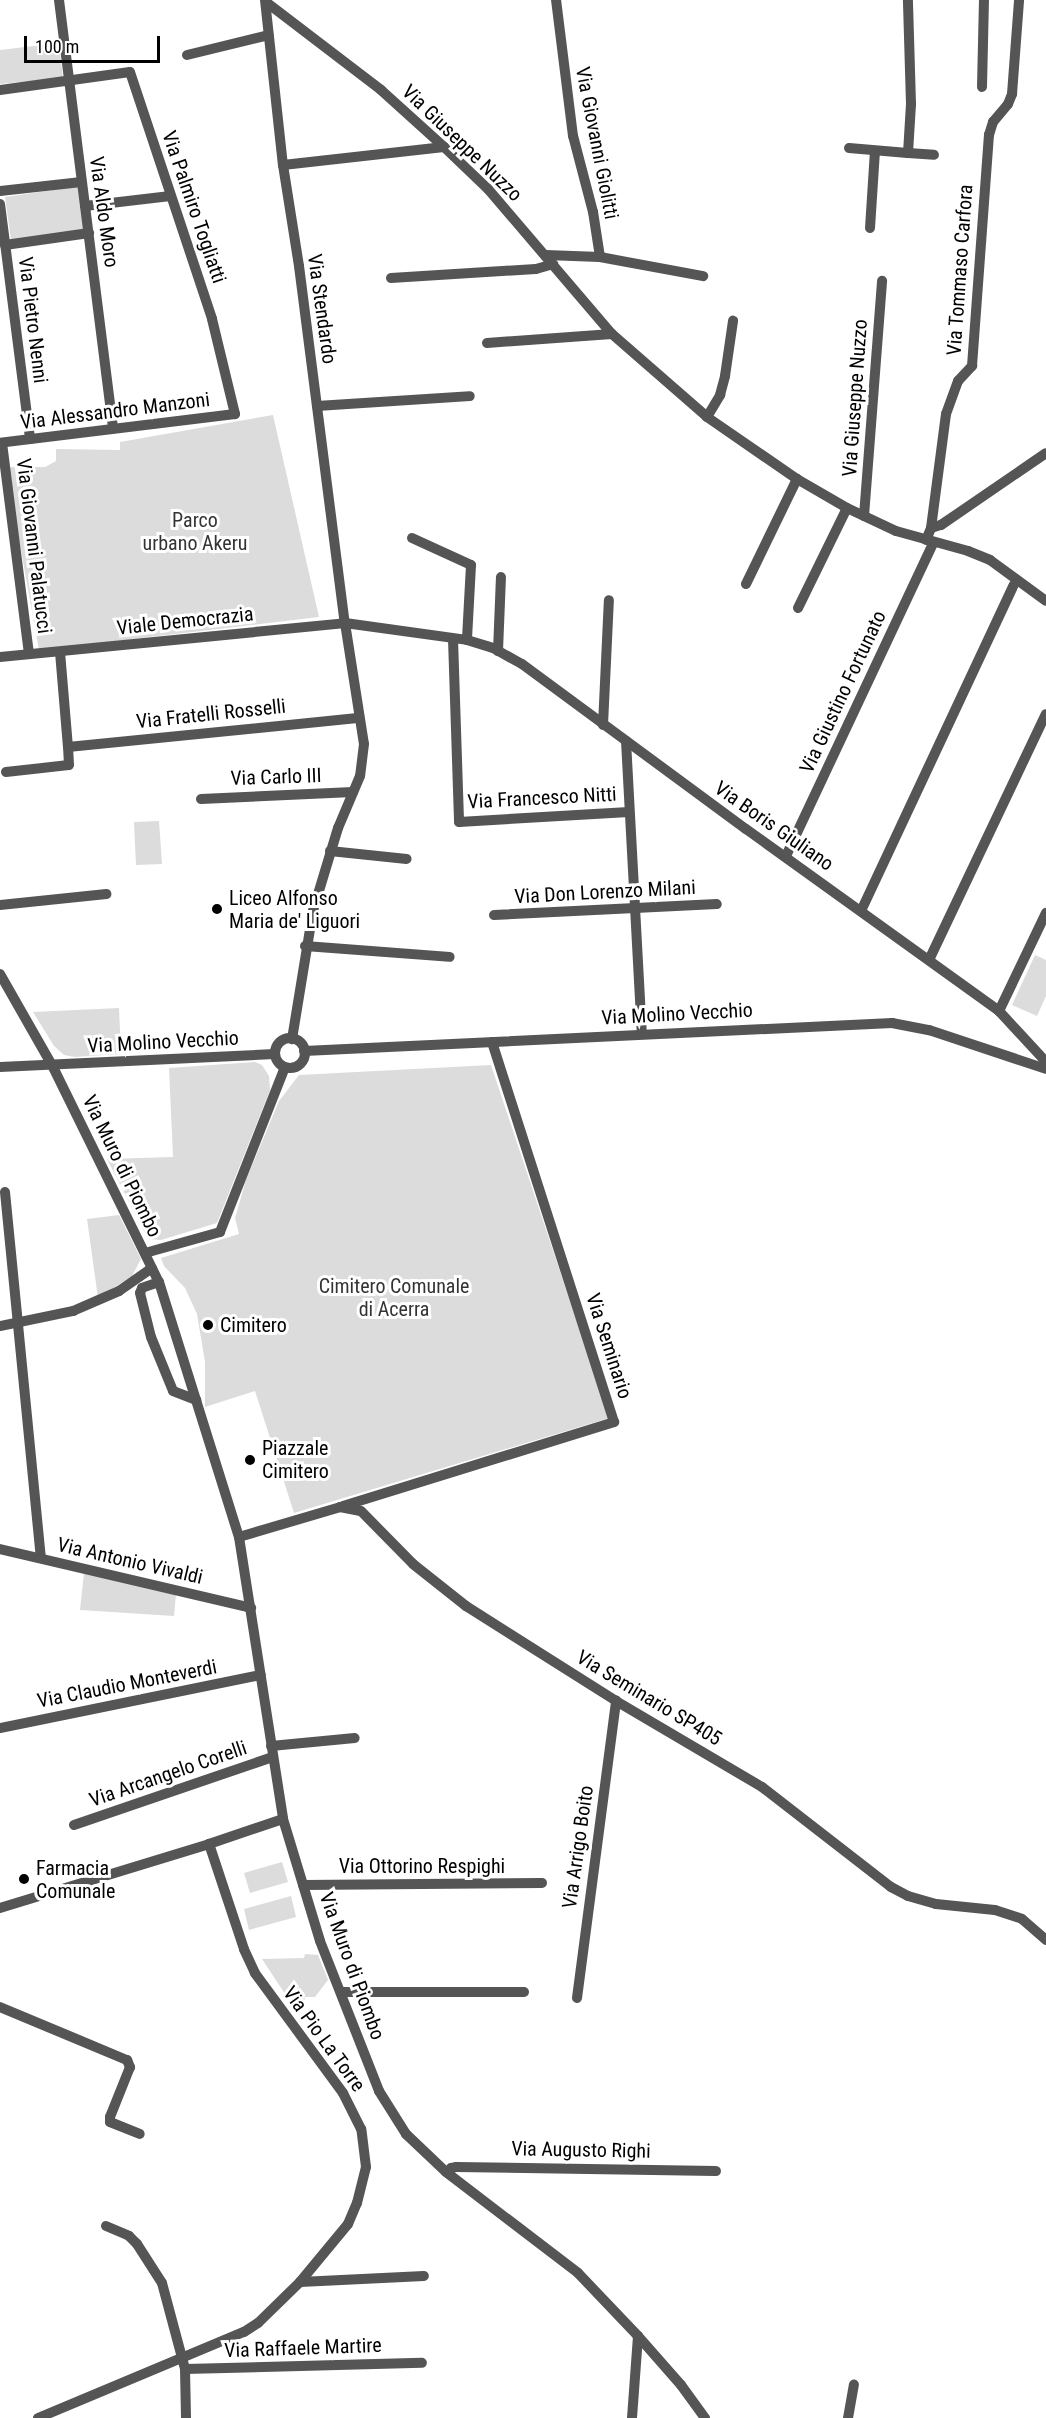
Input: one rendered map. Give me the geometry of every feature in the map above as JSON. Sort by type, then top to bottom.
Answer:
[{"type":"street","name":"Via Aldo Moro","points":[[59,0],[113,429]]},
{"type":"street","name":"Via Giovanni Giolitti","points":[[556,0],[573,136],[593,212],[600,257]]},
{"type":"street","points":[[908,0],[911,104],[908,153]]},
{"type":"street","points":[[982,87],[984,0]]},
{"type":"street","name":"Via Tommaso Carfora","points":[[929,542],[946,414],[958,381],[972,366],[989,135],[993,123],[1008,104],[1012,94],[1019,0]]},
{"type":"street","name":"Via Stendardo","points":[[266,1],[283,165],[358,718],[364,744],[363,764],[330,851],[305,946],[292,1038]]},
{"type":"street","name":"Via Giuseppe Nuzzo","points":[[266,1],[381,90],[444,147],[488,189],[612,333],[707,417],[797,479],[847,508],[929,542],[968,550],[990,560],[1046,601]]},
{"type":"street","points":[[187,55],[269,34]]},
{"type":"street","name":"Via Palmiro Togliatti","points":[[68,81],[130,72],[213,319],[235,414]]},
{"type":"street","points":[[0,90],[68,81]]},
{"type":"street","points":[[283,165],[444,147]]},
{"type":"street","points":[[849,148],[934,155]]},
{"type":"street","points":[[870,228],[875,151]]},
{"type":"street","points":[[0,191],[82,182]]},
{"type":"street","points":[[86,206],[171,196]]},
{"type":"street","name":"Via Pietro Nenni","points":[[0,204],[30,439]]},
{"type":"street","points":[[5,245],[89,233]]},
{"type":"street","points":[[391,278],[536,269],[550,260],[600,257],[704,276]]},
{"type":"street","name":"Via Giuseppe Nuzzo","points":[[864,516],[882,281]]},
{"type":"street","points":[[707,417],[720,395],[733,321]]},
{"type":"street","points":[[487,342],[612,333]]},
{"type":"street","points":[[317,406],[470,396]]},
{"type":"street","name":"Via Alessandro Manzoni","points":[[1,443],[235,414]]},
{"type":"street","name":"Via Giovanni Palatucci","points":[[1,443],[29,653]]},
{"type":"street","points":[[932,528],[941,525],[1046,453]]},
{"type":"street","points":[[746,584],[797,479]]},
{"type":"street","points":[[798,608],[847,508]]},
{"type":"street","points":[[412,538],[471,565],[467,640]]},
{"type":"street","name":"Via Giustino Fortunato","points":[[786,856],[929,542]]},
{"type":"street","points":[[498,651],[501,577]]},
{"type":"street","points":[[861,911],[1014,585]]},
{"type":"street","points":[[603,724],[609,600]]},
{"type":"street","name":"Via Boris Giuliano","points":[[345,623],[467,640],[498,651],[522,664],[999,1011],[1046,1062]]},
{"type":"street","name":"Viale Democrazia","points":[[0,657],[345,623]]},
{"type":"street","name":"Via Francesco Nitti","points":[[453,639],[459,822],[629,812]]},
{"type":"street","points":[[6,772],[69,765],[60,652]]},
{"type":"street","points":[[929,960],[1046,714]]},
{"type":"street","name":"Via Fratelli Rosselli","points":[[68,747],[358,718]]},
{"type":"street","points":[[626,741],[642,1034]]},
{"type":"street","name":"Via Carlo III","points":[[201,799],[353,792]]},
{"type":"street","points":[[330,851],[407,859]]},
{"type":"street","points":[[0,905],[106,894]]},
{"type":"street","name":"Via Don Lorenzo Milani","points":[[494,915],[717,904]]},
{"type":"street","points":[[999,1011],[1046,914]]},
{"type":"street","points":[[305,946],[450,957]]},
{"type":"street","name":"Via Muro di Piombo","points":[[0,974],[52,1065],[159,1282],[239,1538],[283,1819],[320,1941],[379,2091],[406,2134],[449,2174],[578,2273],[681,2385],[705,2418]]},
{"type":"street","name":"Via Molino Vecchio","points":[[304,1051],[892,1023],[929,1030],[1046,1069]]},
{"type":"street","points":[[292,1038],[300,1043],[304,1051],[299,1064],[285,1067],[277,1061],[275,1054],[279,1043],[292,1038]]},
{"type":"street","name":"Via Seminario","points":[[340,1507],[614,1422],[492,1042]]},
{"type":"street","name":"Via Molino Vecchio","points":[[0,1067],[275,1054]]},
{"type":"street","points":[[145,1253],[220,1232],[285,1067]]},
{"type":"street","points":[[5,1192],[41,1558]]},
{"type":"street","points":[[0,1326],[74,1311],[119,1291],[152,1268]]},
{"type":"street","points":[[159,1282],[142,1288],[140,1293],[155,1352],[173,1391],[196,1400]]},
{"type":"street","points":[[239,1538],[340,1507]]},
{"type":"street","name":"Via Seminario SP405","points":[[340,1507],[361,1511],[412,1564],[465,1606],[616,1701],[762,1787],[891,1887],[908,1896],[936,1904],[995,1910],[1022,1919],[1046,1940]]},
{"type":"street","name":"Via Antonio Vivaldi","points":[[0,1549],[251,1608]]},
{"type":"street","name":"Via Claudio Monteverdi","points":[[0,1728],[261,1675]]},
{"type":"street","name":"Via Arrigo Boito","points":[[576,1998],[616,1701]]},
{"type":"street","name":"Via Arcangelo Corelli","points":[[74,1825],[272,1751],[355,1738]]},
{"type":"street","points":[[0,1908],[283,1819]]},
{"type":"street","name":"Via Pio La Torre","points":[[38,2418],[244,2332],[258,2323],[300,2282],[348,2224],[357,2204],[366,2167],[361,2129],[343,2093],[255,1973],[240,1939],[209,1844]]},
{"type":"street","name":"Via Ottorino Respighi","points":[[303,1885],[542,1883]]},
{"type":"street","points":[[341,1992],[524,1992]]},
{"type":"street","points":[[0,2007],[127,2060],[130,2067],[110,2122],[140,2134]]},
{"type":"street","name":"Via Augusto Righi","points":[[449,2174],[452,2168],[456,2167],[716,2171]]},
{"type":"street","points":[[106,2226],[129,2236],[156,2270],[177,2330],[185,2369],[186,2418]]},
{"type":"street","points":[[300,2282],[424,2276]]},
{"type":"street","points":[[632,2418],[638,2336]]},
{"type":"street","name":"Via Raffaele Martire","points":[[185,2369],[422,2363]]},
{"type":"street","points":[[848,2418],[855,2385]]},
{"type":"green space","points":[[59,43],[63,78],[0,84],[0,50]]},
{"type":"green space","points":[[80,186],[86,229],[11,240],[5,197]]},
{"type":"green space","name":"Parco urbano Akeru","points":[[273,415],[319,617],[39,650],[6,467],[45,467],[56,461],[56,449],[120,450],[120,442]]},
{"type":"green space","points":[[159,821],[162,864],[136,865],[134,822]]},
{"type":"green space","points":[[1035,955],[1046,960],[1046,996],[1037,1016],[1012,1005]]},
{"type":"green space","points":[[119,1008],[121,1054],[75,1057],[64,1055],[54,1046],[33,1012]]},
{"type":"green space","points":[[255,1062],[262,1065],[269,1076],[270,1090],[217,1223],[161,1240],[148,1239],[107,1159],[173,1157],[169,1068]]},
{"type":"green space","name":"Cimitero Comunale di Acerra","points":[[491,1065],[609,1418],[294,1513],[255,1391],[205,1407],[205,1362],[197,1314],[185,1288],[164,1266],[161,1258],[239,1234],[235,1218],[246,1180],[279,1101],[299,1075]]},
{"type":"green space","points":[[119,1215],[141,1259],[132,1276],[98,1298],[87,1219]]},
{"type":"green space","points":[[84,1573],[176,1594],[174,1616],[80,1610]]},
{"type":"green space","points":[[282,1862],[288,1882],[250,1893],[244,1873]]},
{"type":"green space","points":[[291,1896],[296,1917],[249,1930],[244,1909]]},
{"type":"green space","points":[[305,1954],[318,1955],[328,1980],[315,1997],[305,1997],[304,2005],[293,2006],[262,1959],[304,1958]]},
{"type":"place","name":"Liceo Alfonso Maria de' Liguori","points":[[217,909]]},
{"type":"place","name":"Cimitero","points":[[208,1325]]},
{"type":"place","name":"Piazzale Cimitero","points":[[250,1460]]},
{"type":"place","name":"Farmacia Comunale","points":[[24,1879]]}]
